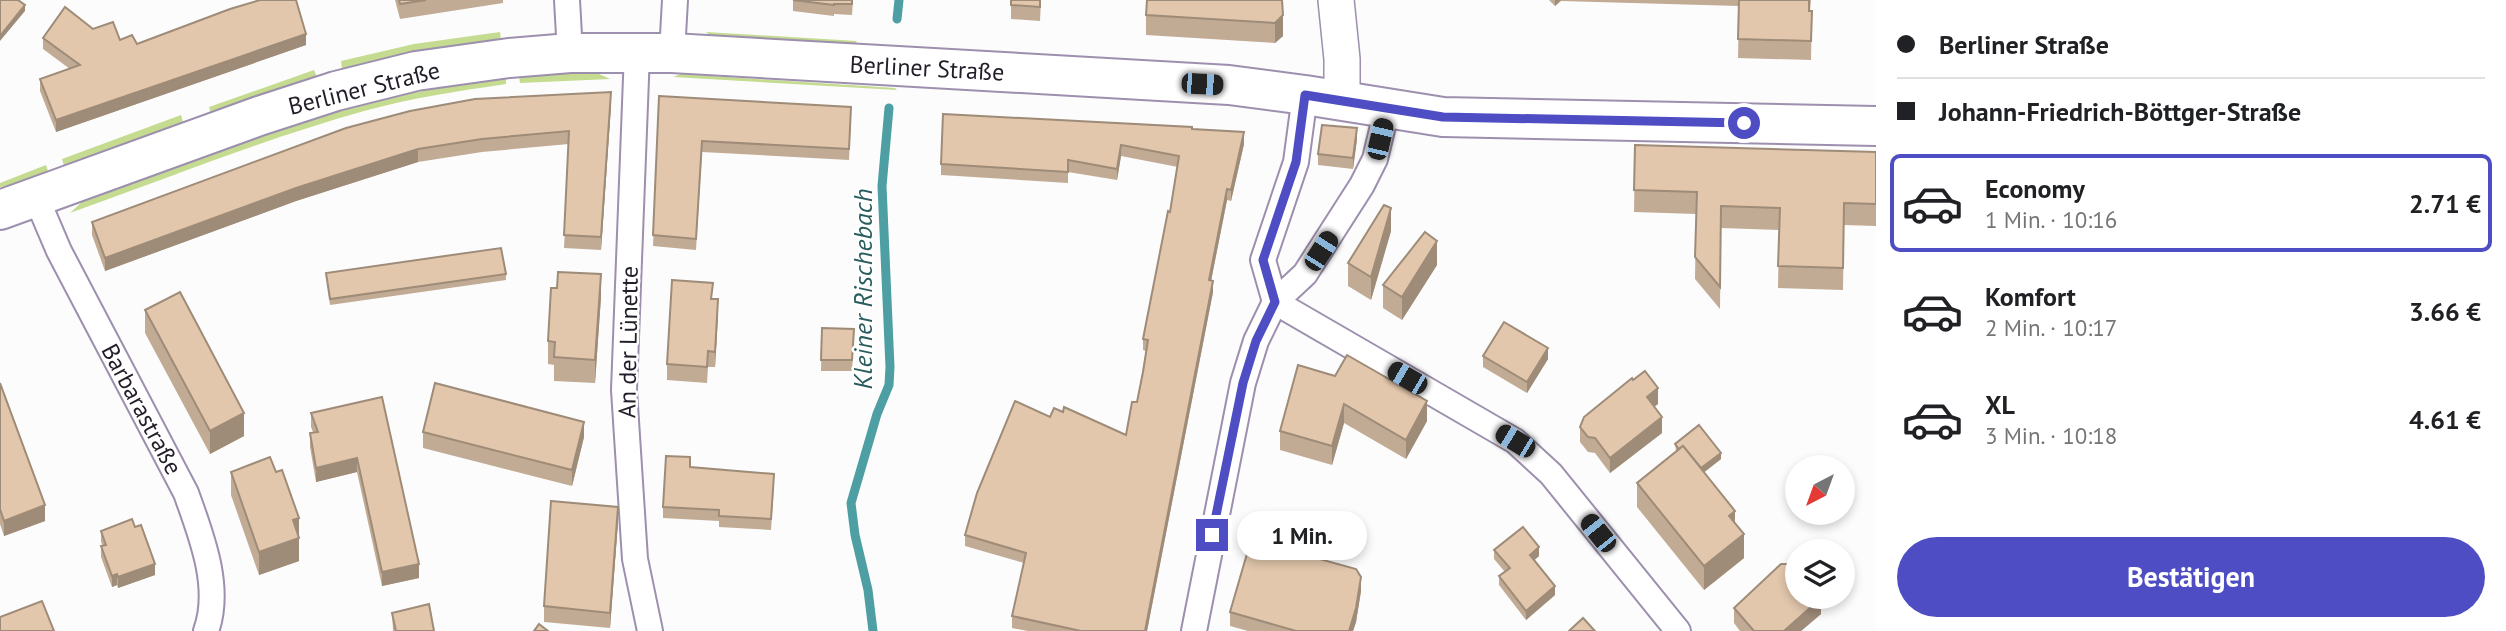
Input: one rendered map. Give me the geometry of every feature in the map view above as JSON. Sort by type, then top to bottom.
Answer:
[{"type":"main road","name":"Berliner Straße","points":[[0,210],[248,120],[345,88],[416,71],[570,53],[655,52],[1215,84],[1305,95],[1426,116],[1499,120],[1876,126]]},
{"type":"street","points":[[567,0],[570,53]]},
{"type":"street","name":"An der Lünette","points":[[650,631],[635,559],[624,390],[655,52],[675,0]]},
{"type":"street","points":[[1336,0],[1342,59],[1342,101]]},
{"type":"street","points":[[1305,95],[1296,162],[1263,260],[1275,302],[1515,441],[1551,474],[1678,631]]},
{"type":"street","points":[[1194,631],[1243,383],[1256,341],[1275,302],[1306,274],[1362,185],[1375,159],[1387,109]]},
{"type":"street","name":"Barbarastraße","points":[[36,197],[58,251],[186,493],[201,533],[209,571],[211,600],[206,631]]},
{"type":"green space","points":[[500,32],[501,40],[416,51],[342,69],[341,61],[414,44]]},
{"type":"green space","points":[[706,32],[857,41],[854,45],[713,38]]},
{"type":"green space","points":[[314,70],[317,77],[211,114],[209,107]]},
{"type":"green space","points":[[597,73],[610,79],[520,83],[519,76]]},
{"type":"green space","points":[[681,74],[895,88],[897,90],[673,77]]},
{"type":"green space","points":[[506,77],[506,84],[399,102],[327,122],[70,213],[83,201],[251,138],[320,116],[392,97]]},
{"type":"green space","points":[[181,115],[183,122],[64,166],[62,159]]},
{"type":"green space","points":[[46,165],[48,171],[15,186],[0,187],[0,183]]},
{"type":"building","points":[[0,0],[18,0],[25,5],[0,36]]},
{"type":"building","points":[[260,0],[296,0],[306,34],[56,120],[40,79],[80,65],[43,38],[65,7],[93,29],[113,22],[120,40],[132,35],[137,44]]},
{"type":"building","points":[[399,0],[426,0],[400,4]]},
{"type":"building","points":[[793,0],[852,0],[852,4],[834,5]]},
{"type":"building","points":[[1011,0],[1040,0],[1040,7],[1011,5]]},
{"type":"building","points":[[1147,0],[1282,0],[1283,15],[1275,23],[1146,15]]},
{"type":"building","points":[[1739,0],[1809,0],[1809,11],[1812,11],[1811,41],[1738,39]]},
{"type":"building","points":[[611,92],[601,237],[564,235],[569,131],[482,139],[418,149],[296,188],[105,258],[92,222],[346,128],[410,111],[475,99]]},
{"type":"building","points":[[659,96],[851,107],[849,149],[702,141],[696,239],[653,235]]},
{"type":"building","points":[[943,114],[1244,132],[1231,190],[1227,189],[1209,280],[1213,281],[1145,631],[1081,631],[1012,616],[1026,553],[965,535],[977,493],[1015,401],[1050,417],[1054,408],[1063,412],[1064,407],[1126,435],[1132,402],[1137,402],[1143,372],[1148,340],[1143,339],[1179,156],[1121,145],[1117,169],[1068,160],[1068,172],[941,164]]},
{"type":"building","points":[[1322,125],[1357,128],[1353,158],[1318,154]]},
{"type":"building","points":[[1635,145],[1876,152],[1876,204],[1844,203],[1843,268],[1778,266],[1780,208],[1721,206],[1720,287],[1695,257],[1697,192],[1634,190]]},
{"type":"building","points":[[1384,205],[1391,208],[1371,277],[1348,263]]},
{"type":"building","points":[[1425,232],[1437,241],[1402,297],[1383,285]]},
{"type":"building","points":[[501,248],[506,274],[330,299],[326,273]]},
{"type":"building","points":[[558,272],[601,274],[595,360],[554,357],[555,342],[548,341],[551,288],[557,288]]},
{"type":"building","points":[[672,280],[713,283],[711,299],[718,299],[715,352],[708,351],[707,367],[667,364]]},
{"type":"building","points":[[180,292],[244,413],[210,431],[145,310]]},
{"type":"building","points":[[1504,322],[1548,348],[1527,382],[1483,356]]},
{"type":"building","points":[[822,328],[854,329],[852,360],[821,360]]},
{"type":"building","points":[[1347,355],[1427,401],[1406,440],[1344,404],[1332,446],[1280,431],[1298,365],[1335,376]]},
{"type":"building","points":[[1645,371],[1658,388],[1647,397],[1662,417],[1610,458],[1595,438],[1588,437],[1580,427],[1584,417],[1632,378],[1633,380]]},
{"type":"building","points":[[0,383],[45,505],[4,521],[0,509]]},
{"type":"building","points":[[435,383],[584,422],[572,470],[423,432]]},
{"type":"building","points":[[382,397],[419,564],[382,572],[357,458],[316,468],[310,433],[318,432],[311,413]]},
{"type":"building","points":[[1699,425],[1721,453],[1701,468],[1683,446],[1679,449],[1675,444]]},
{"type":"building","points":[[1683,446],[1735,511],[1729,516],[1744,534],[1704,566],[1637,483]]},
{"type":"building","points":[[666,456],[690,457],[690,467],[774,474],[771,519],[719,516],[719,510],[663,507]]},
{"type":"building","points":[[270,457],[276,472],[282,470],[299,518],[293,520],[299,538],[259,552],[231,472]]},
{"type":"building","points":[[551,501],[618,507],[610,613],[544,606]]},
{"type":"building","points":[[132,519],[135,527],[141,525],[155,564],[118,577],[117,574],[112,576],[101,546],[106,545],[101,531]]},
{"type":"building","points":[[1523,527],[1539,547],[1530,555],[1555,586],[1526,611],[1499,576],[1510,568],[1494,550]]},
{"type":"building","points":[[1251,540],[1356,569],[1361,577],[1349,631],[1296,631],[1230,612]]},
{"type":"building","points":[[1781,564],[1785,564],[1785,609],[1809,609],[1784,631],[1754,631],[1734,608]]},
{"type":"building","points":[[42,601],[54,631],[0,631],[0,617]]},
{"type":"building","points":[[429,604],[434,631],[396,631],[392,613]]},
{"type":"building","points":[[1583,618],[1595,631],[1569,631]]},
{"type":"building","points":[[539,624],[548,631],[534,631]]},
{"type":"waterway","name":"Kleiner Rischebach","points":[[897,19],[899,0]]},
{"type":"waterway","name":"Kleiner Rischebach","points":[[873,631],[851,503],[877,414],[889,385],[882,186],[889,108]]},
{"type":"route","points":[[1212,535],[1243,383],[1256,341],[1275,302],[1263,260],[1296,162],[1305,95],[1426,116],[1499,120],[1744,123]]}]
